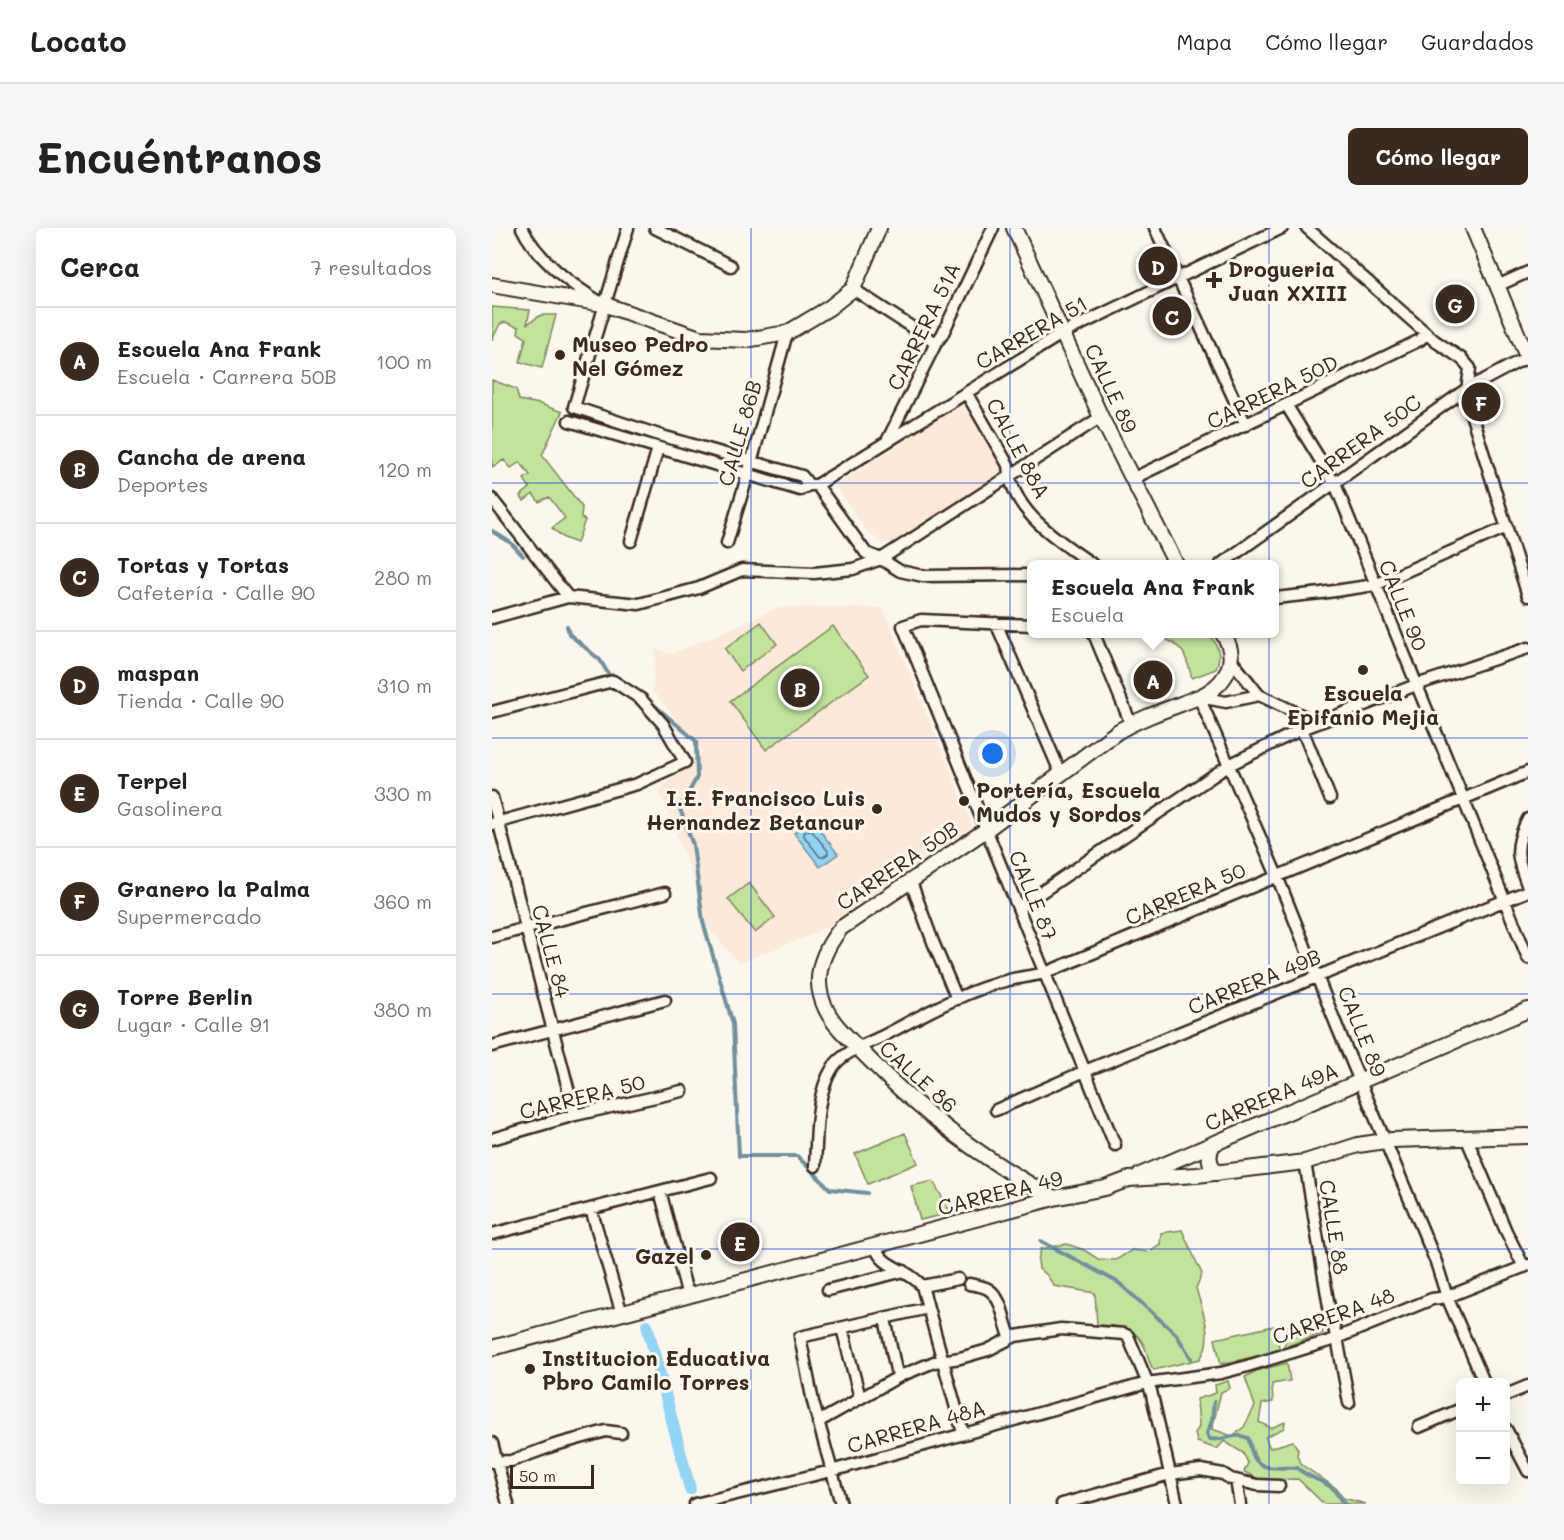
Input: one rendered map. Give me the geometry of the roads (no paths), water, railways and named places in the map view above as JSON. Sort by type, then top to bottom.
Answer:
[{"type":"street","points":[[522,228],[528,241],[558,273],[603,304]]},
{"type":"street","points":[[628,228],[573,407],[662,436],[802,476],[813,485],[866,553],[900,571],[923,576],[1027,575]]},
{"type":"street","points":[[655,228],[731,266]]},
{"type":"street","points":[[492,285],[603,304],[700,338],[746,340],[787,333],[829,308],[853,289],[879,228]]},
{"type":"street","name":"CARRERA 51A","points":[[887,442],[993,228]]},
{"type":"street","name":"CALLE 89","points":[[1014,228],[1101,417],[1174,560]]},
{"type":"street","points":[[1155,228],[1246,425]]},
{"type":"street","name":"CARRERA 51","points":[[813,485],[967,394],[1063,333],[1282,228]]},
{"type":"street","points":[[1307,228],[1435,341],[1462,358],[1470,368],[1465,390],[1468,404],[1528,596]]},
{"type":"street","points":[[1473,228],[1528,358]]},
{"type":"street","points":[[1497,286],[1528,273]]},
{"type":"street","points":[[853,289],[936,343]]},
{"type":"street","name":"CALLE 86B","points":[[727,543],[787,333]]},
{"type":"street","name":"CARRERA 50D","points":[[1132,479],[1420,340],[1426,333]]},
{"type":"street","name":"CARRERA 50C","points":[[1227,560],[1465,390],[1528,358]]},
{"type":"street","name":"CALLE 88A","points":[[967,394],[1008,465],[1009,478],[1023,508],[1036,521],[1087,560]]},
{"type":"street","name":"CALLE 90","points":[[1287,406],[1335,484],[1528,958]]},
{"type":"street","points":[[492,618],[568,597],[639,604],[691,591],[742,570],[814,573],[853,569],[881,559],[1101,417]]},
{"type":"street","points":[[569,421],[800,490],[813,485]]},
{"type":"street","points":[[631,541],[658,448]]},
{"type":"street","points":[[492,499],[568,597]]},
{"type":"street","points":[[1279,597],[1375,585],[1507,527]]},
{"type":"street","name":"CALLE 87","points":[[996,622],[921,620],[903,626],[1115,1145]]},
{"type":"street","points":[[1027,624],[996,622],[1061,774]]},
{"type":"street","points":[[1096,638],[1131,724]]},
{"type":"street","points":[[1226,638],[1232,661],[1259,695],[1318,723]]},
{"type":"street","points":[[1018,908],[1229,765],[1302,729],[1416,685],[1528,648]]},
{"type":"street","name":"CARRERA 50B","points":[[819,986],[821,966],[828,944],[841,928],[986,830],[1131,724],[1208,693],[1226,675],[1232,661]]},
{"type":"street","points":[[492,712],[613,681],[641,699],[663,724],[685,762],[636,784],[495,823]]},
{"type":"street","points":[[1199,697],[1226,702],[1259,695]]},
{"type":"street","name":"CALLE 89","points":[[1199,697],[1277,876],[1482,1378]]},
{"type":"street","points":[[1302,729],[1330,798]]},
{"type":"street","name":"CARRERA 50","points":[[815,1166],[819,1114],[829,1075],[835,1065],[858,1048],[957,999],[1007,981],[1045,973],[1528,772]]},
{"type":"street","name":"CALLE 84","points":[[492,797],[495,823],[526,929],[575,1115]]},
{"type":"street","points":[[1528,819],[1520,833],[1518,860],[1528,889]]},
{"type":"street","points":[[911,882],[957,999]]},
{"type":"street","name":"CARRERA 49B","points":[[996,1110],[1085,1071],[1528,889]]},
{"type":"street","points":[[492,937],[665,893]]},
{"type":"street","name":"CALLE 86","points":[[819,986],[824,1005],[836,1026],[929,1117],[1016,1177],[1054,1198]]},
{"type":"street","points":[[492,1046],[665,1000]]},
{"type":"street","name":"CARRERA 49A","points":[[1130,1179],[1528,1010]]},
{"type":"street","name":"CARRERA 50","points":[[492,1139],[575,1115],[682,1091]]},
{"type":"street","name":"CARRERA 49","points":[[492,1348],[1054,1198],[1105,1188],[1130,1179],[1218,1173],[1305,1162],[1358,1145],[1385,1141],[1528,1136]]},
{"type":"street","points":[[1468,1138],[1506,1231],[1526,1266]]},
{"type":"street","points":[[1214,1143],[1209,1159],[1218,1173]]},
{"type":"street","name":"CALLE 88","points":[[1305,1162],[1330,1313],[1349,1403]]},
{"type":"street","points":[[1016,1177],[1023,1191],[1021,1207]]},
{"type":"street","points":[[492,1234],[711,1178]]},
{"type":"street","points":[[660,1191],[688,1296]]},
{"type":"street","points":[[591,1209],[622,1314]]},
{"type":"street","points":[[875,1246],[877,1254],[884,1262],[913,1276],[922,1286],[963,1433]]},
{"type":"street","name":"CARRERA 48","points":[[1147,1383],[1221,1372],[1337,1338],[1432,1299],[1447,1297],[1526,1266]]},
{"type":"street","points":[[828,1290],[904,1271]]},
{"type":"street","points":[[922,1286],[958,1278]]},
{"type":"street","points":[[969,1284],[987,1289],[995,1296],[1011,1338]]},
{"type":"street","points":[[841,1504],[818,1422],[800,1337],[928,1308]]},
{"type":"street","points":[[885,1319],[896,1370],[900,1376]]},
{"type":"street","points":[[842,1328],[860,1398]]},
{"type":"street","points":[[818,1422],[900,1376],[942,1360],[960,1358],[988,1350],[1011,1338],[1061,1329],[1118,1332],[1128,1336],[1151,1391],[1177,1504]]},
{"type":"street","name":"CARRERA 48A","points":[[695,1504],[831,1470],[1147,1383]]},
{"type":"street","points":[[1510,1393],[1528,1386]]},
{"type":"street","points":[[1419,1427],[1456,1411]]},
{"type":"street","points":[[494,1461],[511,1461],[555,1445],[606,1431],[621,1433]]},
{"type":"street","points":[[1508,1432],[1528,1471]]},
{"type":"street","points":[[492,1443],[494,1461],[508,1504]]},
{"type":"street","points":[[1062,1504],[1170,1474],[1201,1470],[1223,1474],[1257,1485],[1279,1486]]},
{"type":"street","points":[[1236,1480],[1240,1504]]},
{"type":"water","points":[[812,820],[838,854],[820,867],[794,833]]},
{"type":"waterway","points":[[492,531],[511,543],[523,556]]},
{"type":"waterway","points":[[567,626],[569,634],[600,660],[609,675],[614,678]]},
{"type":"waterway","points":[[646,698],[696,741],[697,777],[680,809],[693,845],[703,922],[733,1024],[739,1156],[797,1156],[830,1189],[867,1193]]},
{"type":"waterway","points":[[1041,1241],[1119,1283],[1176,1334],[1191,1358]]},
{"type":"waterway","points":[[647,1325],[690,1489]]},
{"type":"waterway","points":[[1214,1402],[1212,1421],[1207,1433],[1209,1439],[1233,1436],[1248,1438],[1251,1450],[1259,1464],[1270,1468],[1297,1468],[1328,1485],[1345,1504]]},
{"type":"place","name":"maspan","points":[[1158,266]]},
{"type":"place","name":"Drogueria Juan XXIII","points":[[1214,280]]},
{"type":"place","name":"Torre Berlin","points":[[1455,304]]},
{"type":"place","name":"Tortas y Tortas","points":[[1172,316]]},
{"type":"place","name":"Museo Pedro Nel Gómez","points":[[560,355]]},
{"type":"place","name":"Granero la Palma","points":[[1481,402]]},
{"type":"place","name":"Escuela Epifanio Mejia","points":[[1363,670]]},
{"type":"place","name":"Escuela Ana Frank","points":[[1153,680]]},
{"type":"place","name":"Cancha de arena","points":[[800,688]]},
{"type":"place","name":"Portería, Escuela Mudos y Sordos","points":[[964,801]]},
{"type":"place","name":"I.E. Francisco Luis Hernandez Betancur","points":[[877,809]]},
{"type":"place","name":"Terpel","points":[[740,1242]]},
{"type":"place","name":"Gazel","points":[[706,1255]]},
{"type":"place","name":"Institucion Educativa Pbro Camilo Torres","points":[[530,1369]]}]
